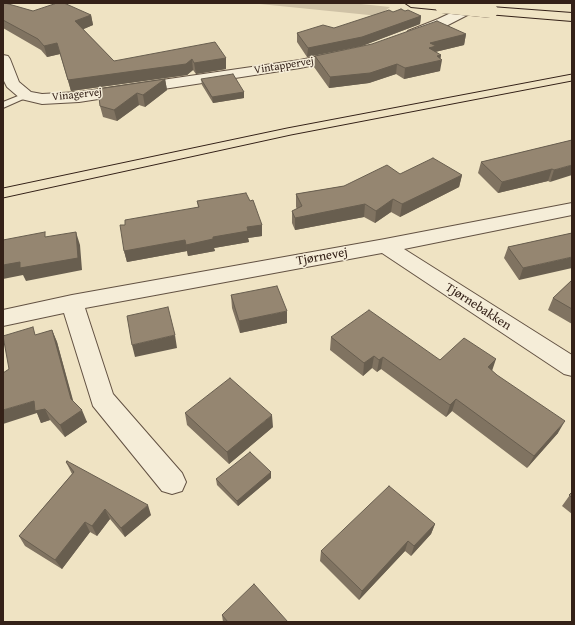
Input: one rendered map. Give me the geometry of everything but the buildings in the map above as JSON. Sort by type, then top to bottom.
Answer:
[{"type":"highway","points":[[411,3],[572,17]]},
{"type":"highway","points":[[508,3],[572,8]]},
{"type":"street","points":[[400,38],[443,22],[481,3]]},
{"type":"street","name":"Vintappervej","points":[[173,82],[300,64],[359,51]]},
{"type":"street","points":[[3,59],[12,84],[26,96]]},
{"type":"street","name":"Vinagervej","points":[[26,96],[42,99],[78,97],[173,82]]},
{"type":"street","name":"Tjørnevej","points":[[3,318],[72,303],[385,246],[572,209]]},
{"type":"street","name":"Tjørnebakken","points":[[385,246],[572,367]]},
{"type":"street","points":[[72,303],[102,399],[172,482]]},
{"type":"lane","points":[[3,104],[26,96]]},
{"type":"shaded area","points":[[250,3],[351,3],[390,7],[379,16]]},
{"type":"tram line","points":[[3,188],[287,128],[572,74]]},
{"type":"tram line","points":[[3,198],[291,135],[572,81]]}]
